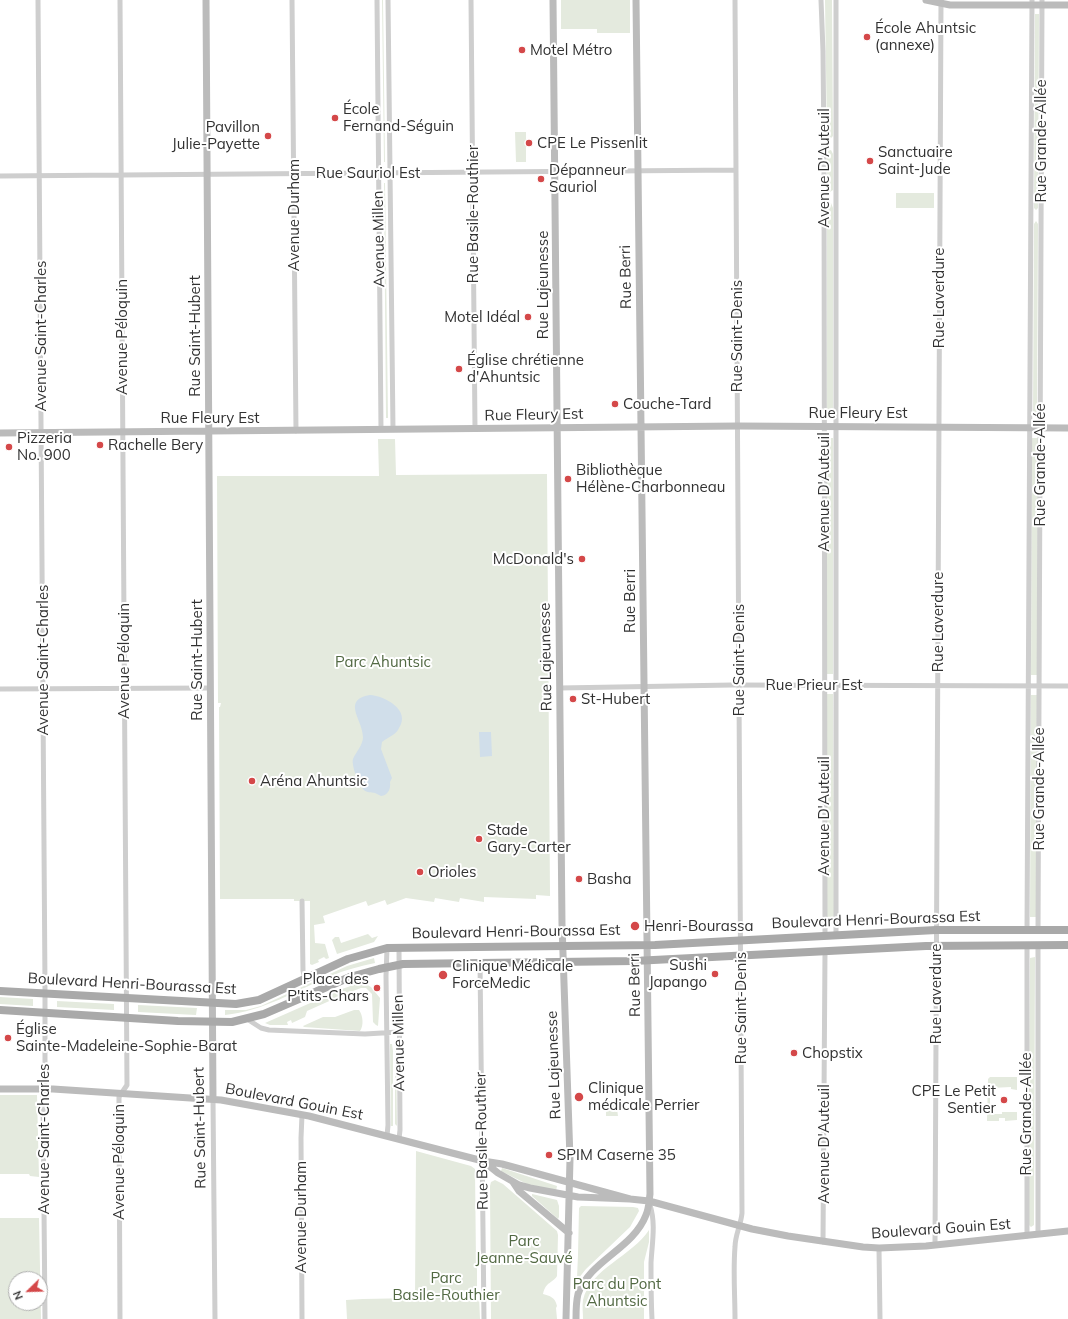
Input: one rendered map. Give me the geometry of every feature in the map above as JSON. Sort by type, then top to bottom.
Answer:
[{"type":"main road","name":"Rue Saint-Hubert","points":[[206,0],[212,1099]]},
{"type":"main road","name":"Rue Lajeunesse","points":[[553,0],[563,962],[570,1154],[566,1316]]},
{"type":"main road","name":"Rue Berri","points":[[576,1316],[578,1295],[586,1280],[592,1272],[636,1231],[646,1215],[649,1202],[636,0]]},
{"type":"main road","points":[[926,0],[950,5],[1032,3],[1068,5]]},
{"type":"main road","name":"Rue Fleury Est","points":[[0,433],[738,426],[1068,428]]},
{"type":"main road","name":"Boulevard Henri-Bourassa Est","points":[[0,991],[236,1004],[251,1002],[266,997],[351,958],[387,948],[647,945],[936,930],[1068,930]]},
{"type":"main road","name":"Boulevard Henri-Bourassa Est","points":[[0,1010],[232,1022],[247,1019],[274,1010],[344,979],[399,964],[647,961],[936,946],[1068,945]]},
{"type":"main road","name":"Boulevard Gouin Est","points":[[0,1089],[44,1089],[212,1099],[302,1115],[483,1161],[502,1164],[630,1199],[649,1202],[739,1226],[823,1242],[879,1248],[1027,1236],[1068,1231]]},
{"type":"main road","name":"Boulevard Gouin Est","points":[[483,1161],[498,1173],[527,1187],[569,1196],[630,1199]]},
{"type":"main road","points":[[511,1180],[519,1191],[569,1233]]},
{"type":"street","name":"Avenue Saint-Charles","points":[[38,0],[45,994],[45,1081],[43,1097],[45,1319]]},
{"type":"street","name":"Avenue Péloquin","points":[[120,0],[126,998],[126,1085],[118,1102],[120,1319]]},
{"type":"street","name":"Avenue Durham","points":[[292,0],[296,431]]},
{"type":"street","name":"Avenue Millen","points":[[377,0],[381,430]]},
{"type":"street","name":"Avenue Millen","points":[[388,0],[393,429]]},
{"type":"street","name":"Rue Basile-Routhier","points":[[471,0],[475,428]]},
{"type":"street","name":"Rue Saint-Denis","points":[[735,0],[742,1213],[734,1247],[735,1319]]},
{"type":"street","name":"Avenue D'Auteuil","points":[[821,0],[824,124],[824,936]]},
{"type":"street","name":"Avenue D'Auteuil","points":[[836,0],[836,936]]},
{"type":"street","name":"Rue Laverdure","points":[[935,1244],[941,2]]},
{"type":"street","name":"Rue Grande-Allée","points":[[1027,930],[1032,3]]},
{"type":"street","name":"Rue Grande-Allée","points":[[1038,930],[1042,3]]},
{"type":"street","name":"Rue Sauriol Est","points":[[0,176],[736,170]]},
{"type":"street","name":"Rue Prieur Est","points":[[560,688],[739,685],[1068,686]]},
{"type":"street","points":[[0,689],[210,688]]},
{"type":"street","points":[[302,901],[303,971],[305,979]]},
{"type":"street","name":"Rue Grande-Allée","points":[[1027,945],[1027,1236]]},
{"type":"street","name":"Rue Grande-Allée","points":[[1038,945],[1038,1234]]},
{"type":"street","name":"Avenue Millen","points":[[399,947],[399,1139]]},
{"type":"street","name":"Avenue Millen","points":[[387,948],[387,1136]]},
{"type":"street","name":"Avenue D'Auteuil","points":[[823,1242],[825,951]]},
{"type":"street","name":"Rue Basile-Routhier","points":[[480,962],[484,1319]]},
{"type":"street","points":[[247,1019],[261,1028],[269,1030],[365,1034],[399,1032]]},
{"type":"street","name":"Rue Saint-Hubert","points":[[212,1099],[215,1319]]},
{"type":"street","name":"Avenue Durham","points":[[302,1115],[302,1319]]},
{"type":"street","name":"Rue Berri","points":[[649,1202],[653,1216],[653,1244],[651,1262],[652,1319]]},
{"type":"street","points":[[879,1248],[880,1319]]},
{"type":"green space","points":[[383,0],[385,162],[384,162]]},
{"type":"green space","points":[[561,0],[630,0],[630,33],[597,33],[597,29],[561,29]]},
{"type":"green space","points":[[825,0],[832,0],[833,136],[830,139],[827,136]]},
{"type":"green space","points":[[1035,14],[1039,14],[1038,208],[1036,210],[1034,208]]},
{"type":"green space","points":[[515,132],[526,132],[526,162],[516,162]]},
{"type":"green space","points":[[831,150],[833,154],[833,190],[830,192],[827,189],[827,154],[828,151]]},
{"type":"green space","points":[[385,183],[388,418],[386,418]]},
{"type":"green space","points":[[896,193],[934,193],[934,208],[896,208]]},
{"type":"green space","points":[[831,203],[833,208],[833,410],[830,413],[827,409],[827,206]]},
{"type":"green space","points":[[1036,221],[1038,224],[1037,416],[1033,416],[1034,224]]},
{"type":"green space","points":[[827,438],[833,438],[833,674],[827,674]]},
{"type":"green space","points":[[1032,438],[1038,438],[1037,675],[1031,675]]},
{"type":"green space","name":"Parc Ahuntsic","points":[[378,439],[395,439],[396,475],[547,474],[550,896],[536,895],[536,899],[484,897],[484,902],[460,898],[459,902],[435,898],[434,902],[406,898],[387,905],[385,900],[368,906],[366,901],[323,916],[325,923],[314,925],[315,943],[325,944],[329,958],[326,959],[324,957],[318,960],[319,962],[312,965],[310,964],[310,901],[294,901],[294,899],[220,899],[219,707],[221,703],[218,703],[217,476],[379,476]]},
{"type":"green space","points":[[827,694],[833,694],[834,924],[827,924]]},
{"type":"green space","points":[[1031,695],[1037,695],[1036,917],[1030,917]]},
{"type":"green space","points":[[368,934],[372,938],[378,936],[374,942],[337,954],[332,940],[335,937],[339,937],[341,943]]},
{"type":"green space","points":[[1035,957],[1034,1225],[1031,1227],[1028,1224],[1030,958]]},
{"type":"green space","points":[[374,958],[375,963],[336,974],[266,1005],[239,1013],[225,1015],[225,1010],[246,1010],[261,1006],[347,966]]},
{"type":"green space","points":[[362,982],[371,987],[380,998],[378,1026],[373,1022],[372,994],[366,988],[361,988],[345,994],[307,1011],[305,1017],[292,1023],[291,1020],[287,1022],[288,1025],[270,1025],[265,1023],[342,989]]},
{"type":"green space","points":[[0,997],[33,999],[33,1006],[0,1004]]},
{"type":"green space","points":[[57,1001],[114,1004],[114,1010],[57,1007]]},
{"type":"green space","points":[[138,1005],[197,1008],[196,1015],[138,1012]]},
{"type":"green space","points":[[354,1010],[359,1010],[361,1015],[362,1023],[360,1031],[303,1026],[323,1017],[335,1017]]},
{"type":"green space","points":[[390,1044],[392,1044],[393,1051],[393,1126],[391,1126]]},
{"type":"green space","points":[[396,1044],[397,1126],[395,1124]]},
{"type":"green space","points":[[990,1077],[1017,1077],[1017,1090],[1011,1089],[1011,1087],[991,1088],[990,1114],[1017,1112],[1017,1120],[1005,1121],[1005,1118],[999,1118],[999,1121],[987,1121],[988,1079]]},
{"type":"green space","points":[[0,1095],[37,1095],[39,1177],[30,1176],[29,1174],[0,1174]]},
{"type":"green space","points":[[606,1101],[616,1101],[618,1116],[606,1116]]},
{"type":"green space","name":"Parc Basile-Routhier","points":[[416,1151],[471,1166],[475,1169],[476,1263],[480,1319],[347,1319],[346,1300],[415,1298]]},
{"type":"green space","points":[[502,1168],[557,1186],[556,1191],[527,1184],[501,1171]]},
{"type":"green space","name":"Parc Jeanne-Sauvé","points":[[495,1180],[503,1184],[557,1231],[557,1276],[547,1285],[543,1294],[554,1299],[557,1306],[557,1319],[491,1319],[490,1186],[491,1182]]},
{"type":"green space","points":[[532,1194],[557,1200],[559,1206],[558,1219],[532,1196]]},
{"type":"green space","points":[[581,1206],[633,1207],[638,1208],[639,1211],[630,1227],[586,1269],[578,1279],[579,1208]]},
{"type":"green space","points":[[0,1218],[39,1218],[40,1271],[8,1271],[8,1311],[41,1311],[41,1319],[0,1319]]},
{"type":"green space","name":"Parc du Pont Ahuntsic","points":[[649,1230],[649,1242],[644,1262],[644,1319],[583,1319],[583,1300],[587,1289],[602,1271],[632,1248]]},
{"type":"shaded area","points":[[370,695],[389,701],[395,705],[402,715],[402,721],[398,730],[382,742],[381,749],[392,778],[388,791],[386,794],[381,796],[375,793],[366,792],[362,788],[353,766],[353,759],[362,743],[363,737],[355,706],[357,701],[361,698]]},
{"type":"shaded area","points":[[479,732],[491,732],[492,756],[480,757]]},
{"type":"place","name":"École Ahuntsic (annexe)","points":[[867,37]]},
{"type":"place","name":"Motel Métro","points":[[522,50]]},
{"type":"place","name":"École Fernand-Séguin","points":[[335,118]]},
{"type":"place","name":"Pavillon Julie-Payette","points":[[268,136]]},
{"type":"place","name":"CPE Le Pissenlit","points":[[529,143]]},
{"type":"place","name":"Sanctuaire Saint-Jude","points":[[870,161]]},
{"type":"place","name":"Dépanneur Sauriol","points":[[541,179]]},
{"type":"place","name":"Motel Idéal","points":[[528,317]]},
{"type":"place","name":"Église chrétienne d'Ahuntsic","points":[[459,369]]},
{"type":"place","name":"Couche-Tard","points":[[615,404]]},
{"type":"place","name":"Rachelle Bery","points":[[100,445]]},
{"type":"place","name":"Pizzeria No. 900","points":[[9,447]]},
{"type":"place","name":"Bibliothèque Hélène-Charbonneau","points":[[568,479]]},
{"type":"place","name":"McDonald's","points":[[582,559]]},
{"type":"place","name":"St-Hubert","points":[[573,699]]},
{"type":"place","name":"Aréna Ahuntsic","points":[[252,781]]},
{"type":"place","name":"Stade Gary-Carter","points":[[479,839]]},
{"type":"place","name":"Orioles","points":[[420,872]]},
{"type":"place","name":"Basha","points":[[579,879]]},
{"type":"place","name":"Henri-Bourassa","points":[[635,926]]},
{"type":"place","name":"Sushi Japango","points":[[715,974]]},
{"type":"place","name":"Clinique Médicale ForceMedic","points":[[443,975]]},
{"type":"place","name":"Place des P'tits-Chars","points":[[377,988]]},
{"type":"place","name":"Église Sainte-Madeleine-Sophie-Barat","points":[[8,1038]]},
{"type":"place","name":"Chopstix","points":[[794,1053]]},
{"type":"place","name":"Clinique médicale Perrier","points":[[579,1097]]},
{"type":"place","name":"CPE Le Petit Sentier","points":[[1004,1100]]},
{"type":"place","name":"SPIM Caserne 35","points":[[549,1155]]}]
